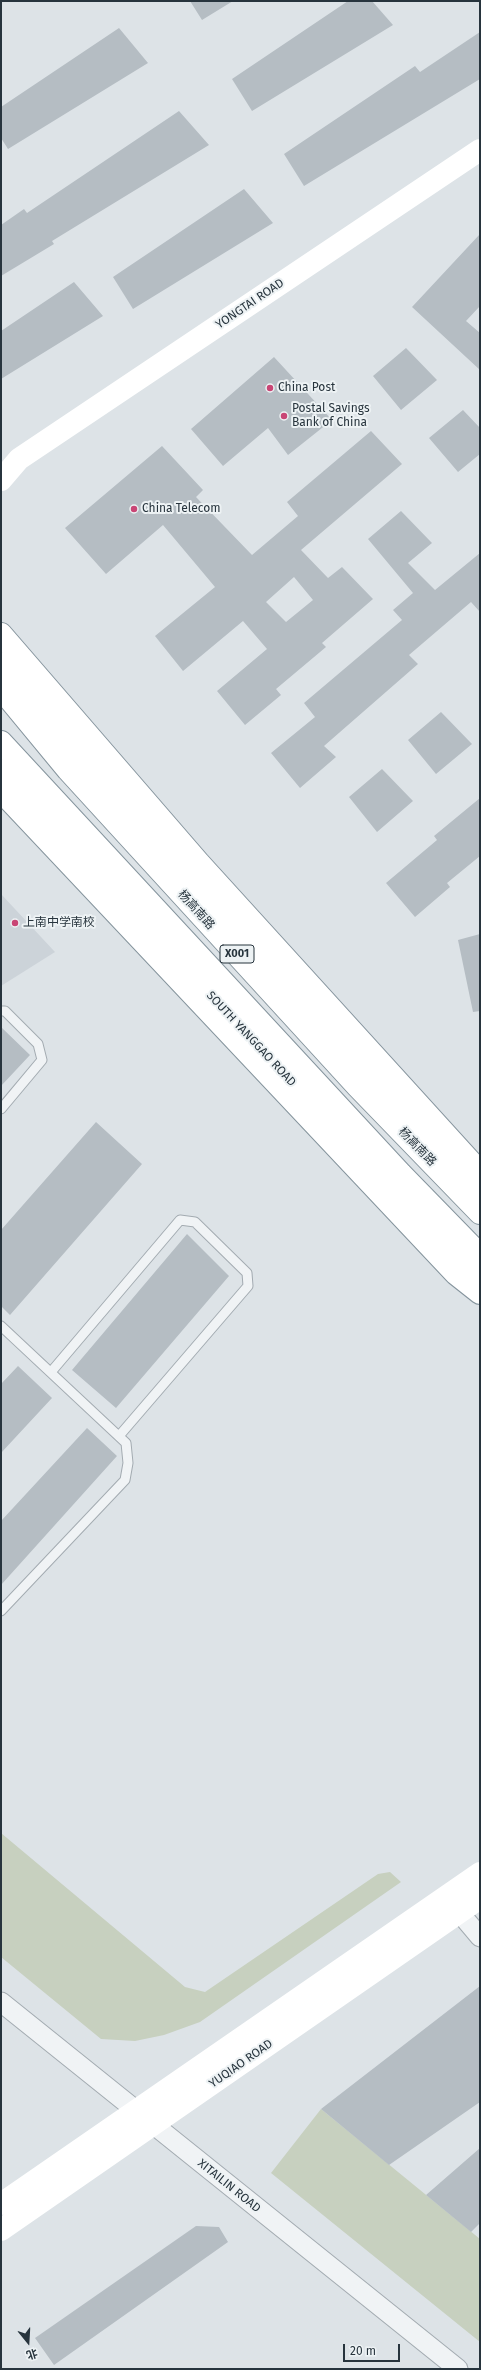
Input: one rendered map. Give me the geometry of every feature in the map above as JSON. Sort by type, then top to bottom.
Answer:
[{"type":"main road","name":"YONGTAI ROAD","points":[[1,480],[10,462],[480,150]]},
{"type":"main road","points":[[1,634],[110,762],[199,863],[480,1172]]},
{"type":"main road","name":"X001","points":[[1,663],[78,751],[428,1135],[480,1188]]},
{"type":"main road","name":"杨高南路","points":[[1,689],[68,770],[357,1086],[480,1213]]},
{"type":"main road","points":[[65,709],[78,751]]},
{"type":"main road","name":"X001","points":[[1,742],[401,1174],[480,1255]]},
{"type":"main road","name":"SOUTH YANGGAO ROAD","points":[[1,770],[426,1224],[480,1278]]},
{"type":"main road","points":[[1,791],[456,1274],[480,1293]]},
{"type":"main road","name":"YUQIAO ROAD","points":[[1,2204],[134,2110],[480,1873]]},
{"type":"main road","name":"YUQIAO ROAD","points":[[1,2230],[480,1898]]},
{"type":"street","points":[[459,1912],[480,1936]]},
{"type":"street","name":"XITAILIN ROAD","points":[[1,2002],[458,2369]]},
{"type":"lane","points":[[1,1011],[5,1011],[38,1044],[42,1060],[1,1109]]},
{"type":"lane","points":[[51,1372],[180,1220],[195,1222],[247,1273],[248,1286],[119,1436]]},
{"type":"lane","points":[[1,1326],[126,1443],[128,1463],[125,1480],[1,1611]]},
{"type":"shaded area","name":"上南中学南校","points":[[1,894],[55,952],[1,986]]},
{"type":"green space","points":[[1,1833],[185,1987],[205,1992],[378,1874],[390,1872],[401,1882],[200,2022],[164,2035],[135,2041],[101,2039],[1,1957]]},
{"type":"green space","points":[[321,2109],[480,2239],[480,2342],[271,2173]]},
{"type":"building","points":[[190,1],[233,1],[202,20]]},
{"type":"building","points":[[348,1],[372,1],[393,25],[252,111],[232,79]]},
{"type":"building","points":[[119,28],[148,63],[8,149],[1,138],[1,107]]},
{"type":"building","points":[[480,32],[480,79],[304,186],[284,154],[415,66],[420,72]]},
{"type":"building","points":[[179,111],[209,145],[52,241],[54,244],[1,276],[1,225],[24,209],[27,213]]},
{"type":"building","points":[[244,189],[273,223],[133,309],[113,277]]},
{"type":"building","points":[[480,234],[480,306],[466,321],[480,333],[480,370],[412,307]]},
{"type":"building","points":[[74,282],[103,316],[1,379],[1,331]]},
{"type":"building","points":[[406,348],[437,380],[401,410],[373,376]]},
{"type":"building","name":"China Post","points":[[274,357],[332,420],[288,455],[268,428],[223,466],[191,429]]},
{"type":"building","points":[[463,410],[480,428],[480,454],[458,472],[429,438]]},
{"type":"building","points":[[371,431],[402,464],[301,550],[328,578],[342,567],[373,599],[322,643],[326,647],[276,689],[281,695],[245,725],[217,691],[267,649],[243,621],[183,671],[155,636],[215,587],[163,525],[106,574],[65,528],[162,446],[203,490],[196,497],[252,555],[298,516],[287,502]],"holes":[[[294,577],[313,600],[286,622],[266,602]]]},
{"type":"building","points":[[401,511],[432,543],[408,563],[435,590],[480,553],[480,612],[471,602],[409,655],[418,664],[324,746],[336,757],[300,788],[271,753],[315,717],[304,703],[402,620],[393,610],[413,593],[368,539]]},
{"type":"building","points":[[441,712],[472,744],[436,774],[408,740]]},
{"type":"building","points":[[382,769],[413,801],[377,832],[349,797]]},
{"type":"building","points":[[480,798],[480,856],[447,883],[450,887],[415,917],[386,883],[437,840],[434,836]]},
{"type":"building","points":[[480,934],[480,1011],[473,1012],[458,940]]},
{"type":"building","points":[[1,1027],[30,1055],[1,1086]]},
{"type":"building","points":[[96,1122],[142,1164],[10,1315],[1,1306],[1,1230]]},
{"type":"building","points":[[187,1234],[229,1276],[116,1408],[72,1370]]},
{"type":"building","points":[[18,1366],[52,1398],[1,1453],[1,1384]]},
{"type":"building","points":[[87,1428],[117,1456],[1,1585],[1,1521]]},
{"type":"building","points":[[480,1986],[480,2102],[389,2165],[321,2109]]},
{"type":"building","points":[[480,2148],[480,2223],[471,2232],[426,2195]]},
{"type":"building","points":[[196,2226],[219,2227],[228,2242],[54,2365],[35,2338]]},
{"type":"place","name":"China Post","points":[[270,388]]},
{"type":"place","name":"Postal Savings Bank of China","points":[[284,416]]},
{"type":"place","name":"China Telecom","points":[[134,509]]},
{"type":"place","name":"上南中学南校","points":[[15,923]]}]
